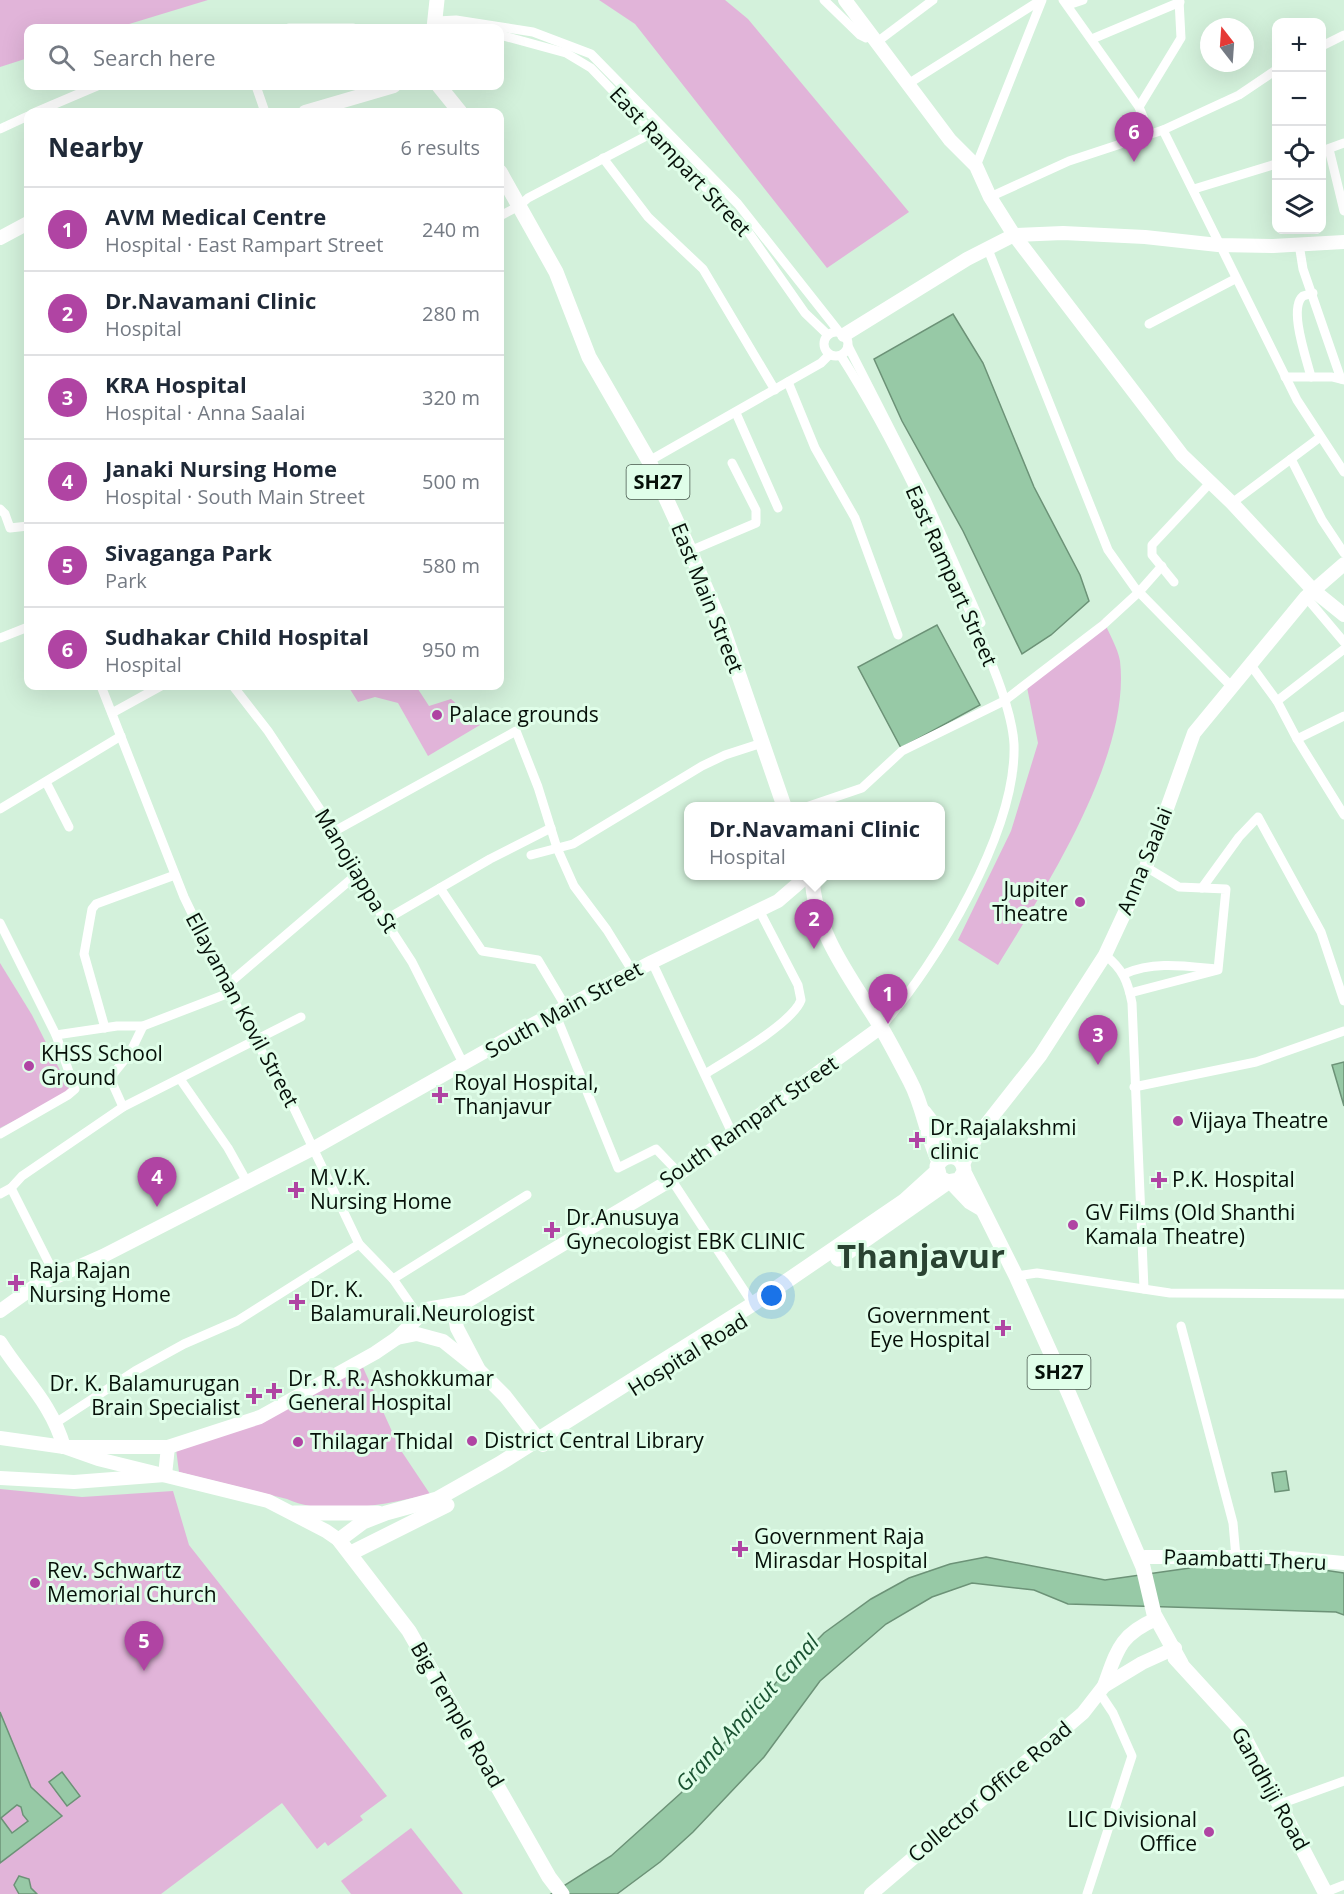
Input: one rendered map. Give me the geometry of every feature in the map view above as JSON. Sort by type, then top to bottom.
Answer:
[{"type":"main road","points":[[437,0],[439,24]]},
{"type":"main road","points":[[442,90],[457,108]]},
{"type":"main road","name":"East Main Street","points":[[504,179],[556,272],[589,357],[649,461],[690,551],[723,629],[782,802]]},
{"type":"main road","name":"SH27","points":[[812,880],[813,898],[835,953],[881,1027],[924,1112],[928,1138],[951,1168],[970,1202],[982,1209],[1016,1276],[1130,1537],[1141,1565],[1151,1618]]},
{"type":"main road","name":"Hospital Road","points":[[351,1553],[396,1528],[463,1496],[541,1442],[753,1304],[951,1168]]},
{"type":"main road","name":"Hospital Road","points":[[386,1513],[437,1499],[541,1442],[761,1309],[951,1168]]},
{"type":"main road","points":[[294,1513],[386,1513]]},
{"type":"main road","points":[[339,1540],[363,1522],[386,1513]]},
{"type":"main road","points":[[378,1588],[369,1561],[377,1544],[396,1528]]},
{"type":"main road","name":"Big Temple Road","points":[[339,1540],[409,1631],[558,1889]]},
{"type":"main road","name":"Gandhiji Road","points":[[1151,1618],[1181,1663],[1240,1729],[1326,1893]]},
{"type":"street","points":[[824,0],[860,35],[866,38],[874,38],[933,0]]},
{"type":"street","points":[[845,0],[950,140],[976,166],[990,196],[1014,235],[1182,455],[1232,503],[1310,594],[1344,642]]},
{"type":"street","points":[[908,84],[1042,0]]},
{"type":"street","points":[[976,166],[1042,0]]},
{"type":"street","points":[[1083,0],[1065,3],[1139,107],[1150,134]]},
{"type":"street","points":[[1092,39],[1180,1],[1181,38],[1139,107]]},
{"type":"street","points":[[445,24],[456,20],[482,24]]},
{"type":"street","points":[[504,27],[533,32],[591,54],[738,204],[844,338],[926,499],[972,599],[990,654]]},
{"type":"street","points":[[1326,44],[1344,35]]},
{"type":"street","name":"East Rampart Street","points":[[504,36],[566,53],[581,61],[748,233],[805,313],[828,335]]},
{"type":"street","points":[[990,196],[1069,161],[1163,130],[1239,95],[1273,72]]},
{"type":"street","points":[[45,108],[88,90]]},
{"type":"street","points":[[257,90],[264,108]]},
{"type":"street","points":[[338,108],[384,90]]},
{"type":"street","points":[[0,129],[24,118]]},
{"type":"street","points":[[1163,130],[1285,377],[1319,438],[1344,472]]},
{"type":"street","points":[[504,214],[528,198],[652,133]]},
{"type":"street","points":[[1326,150],[1344,143]]},
{"type":"street","points":[[1326,153],[1344,211]]},
{"type":"street","points":[[603,158],[648,217],[703,269],[774,390]]},
{"type":"street","points":[[1194,189],[1272,165]]},
{"type":"street","points":[[0,238],[24,225]]},
{"type":"street","points":[[829,355],[824,345],[828,335],[844,338],[987,247],[1014,235],[1063,233],[1133,236],[1218,245],[1344,242]]},
{"type":"street","points":[[1285,377],[1342,379],[1303,269],[1299,244]]},
{"type":"street","points":[[987,247],[1101,536],[1120,568],[1139,592],[1232,687]]},
{"type":"street","points":[[1149,324],[1235,279]]},
{"type":"street","points":[[1311,377],[1297,317],[1297,305],[1303,296],[1313,293]]},
{"type":"street","points":[[649,461],[821,363],[829,355],[841,356],[844,338]]},
{"type":"street","name":"East Rampart Street","points":[[841,356],[906,475],[990,654],[1014,742],[1013,772],[1009,794],[993,846],[937,949],[911,990],[881,1027]]},
{"type":"street","points":[[788,382],[815,448],[855,518],[898,635]]},
{"type":"street","points":[[736,413],[778,508]]},
{"type":"street","points":[[1232,503],[1319,438]]},
{"type":"street","points":[[1291,459],[1322,520],[1344,553]]},
{"type":"street","points":[[690,551],[756,523],[756,510],[732,463]]},
{"type":"street","points":[[1174,582],[1152,555],[1155,539],[1210,483]]},
{"type":"street","points":[[0,509],[5,514],[10,528],[24,526]]},
{"type":"street","name":"Anna Saalai","points":[[951,1168],[1040,1056],[1105,955],[1146,867],[1194,733],[1310,594],[1344,564]]},
{"type":"street","points":[[823,802],[862,788],[902,751],[1004,702],[1103,625],[1139,592],[1162,566]]},
{"type":"street","points":[[1310,594],[1344,615]]},
{"type":"street","points":[[0,638],[24,629]]},
{"type":"street","points":[[1277,701],[1344,649]]},
{"type":"street","points":[[1250,664],[1277,701],[1297,739],[1344,815]]},
{"type":"street","name":"Ellayaman Kovil Street","points":[[103,690],[175,874],[228,989],[314,1148],[359,1244],[393,1279],[417,1315]]},
{"type":"street","points":[[113,716],[155,690]]},
{"type":"street","name":"Manojiappa St","points":[[239,690],[333,832],[356,875],[412,962],[464,1065]]},
{"type":"street","points":[[1297,739],[1344,716]]},
{"type":"street","points":[[333,832],[516,731],[538,787],[557,849],[574,886],[607,930],[633,972]]},
{"type":"street","points":[[0,808],[121,736]]},
{"type":"street","points":[[531,855],[573,844],[702,766],[762,742]]},
{"type":"street","points":[[46,782],[69,827]]},
{"type":"street","points":[[1202,888],[1239,837],[1258,817],[1321,932],[1344,1001]]},
{"type":"street","points":[[385,920],[551,828]]},
{"type":"street","points":[[1146,867],[1179,887],[1226,889],[1218,970]]},
{"type":"street","points":[[105,1028],[84,954],[92,909],[96,904],[175,874]]},
{"type":"street","points":[[56,1035],[105,1028],[143,1026],[228,989],[356,875]]},
{"type":"street","name":"South Main Street","points":[[0,1311],[35,1286],[103,1256],[314,1148],[561,1010],[652,962],[778,901],[802,880]]},
{"type":"street","points":[[440,888],[482,951],[538,960],[561,1010],[618,1168],[656,1149],[753,1304]]},
{"type":"street","points":[[705,1074],[758,1040],[794,1011],[801,1000],[798,985],[759,910]]},
{"type":"street","points":[[0,923],[56,1035],[75,1089],[0,1134]]},
{"type":"street","points":[[1105,955],[1117,964],[1124,974],[1130,993],[1144,1289]]},
{"type":"street","points":[[652,962],[733,1135]]},
{"type":"street","points":[[1124,974],[1137,968],[1173,964],[1218,970]]},
{"type":"street","points":[[1130,993],[1218,970]]},
{"type":"street","points":[[0,1194],[11,1188],[22,1176],[123,1107],[258,1041],[301,1017]]},
{"type":"street","points":[[123,1107],[110,1078],[130,1053],[143,1026]]},
{"type":"street","name":"South Rampart Street","points":[[64,1447],[168,1447],[260,1417],[375,1353],[397,1338],[417,1315],[434,1307],[466,1302],[675,1176],[881,1027]]},
{"type":"street","points":[[1134,1088],[1256,1062],[1344,1031]]},
{"type":"street","points":[[180,1079],[228,1148],[247,1182]]},
{"type":"street","points":[[11,1188],[56,1277]]},
{"type":"street","points":[[393,1279],[527,1195]]},
{"type":"street","points":[[57,1422],[135,1371],[184,1344],[237,1321],[359,1244]]},
{"type":"street","points":[[1016,1276],[1037,1273],[1170,1293],[1344,1294]]},
{"type":"street","points":[[466,1302],[454,1316],[457,1328],[478,1369]]},
{"type":"street","points":[[1181,1326],[1233,1523],[1236,1557]]},
{"type":"street","points":[[397,1338],[417,1334],[443,1341],[478,1369],[505,1396],[541,1442]]},
{"type":"street","points":[[0,1342],[38,1391],[57,1422],[64,1447]]},
{"type":"street","points":[[0,1438],[64,1447],[98,1459],[268,1501],[294,1513],[339,1540]]},
{"type":"street","points":[[165,1475],[168,1447]]},
{"type":"street","points":[[0,1478],[74,1482],[165,1475]]},
{"type":"street","name":"Paambatti Theru","points":[[1141,1565],[1236,1557],[1344,1563]]},
{"type":"street","name":"Collector Office Road","points":[[871,1894],[1083,1713],[1101,1689],[1120,1643],[1151,1618]]},
{"type":"street","name":"Collector Office Road","points":[[1101,1689],[1142,1663],[1172,1650]]},
{"type":"street","points":[[1087,1894],[1132,1756],[1101,1689]]},
{"type":"street","points":[[1280,1804],[1344,1781]]},
{"type":"street","points":[[1326,1893],[1344,1885]]},
{"type":"shaded area","points":[[0,0],[208,0],[129,24],[24,24],[24,59],[0,67]]},
{"type":"shaded area","points":[[599,0],[725,0],[748,19],[909,212],[827,268],[635,24]]},
{"type":"shaded area","points":[[953,314],[983,363],[1034,487],[1080,575],[1089,601],[1051,635],[1022,654],[963,531],[902,421],[874,359]]},
{"type":"shaded area","points":[[1103,619],[1120,661],[1120,698],[1112,738],[1099,778],[1061,860],[998,965],[958,940],[1011,831],[1038,743],[1027,687]]},
{"type":"shaded area","points":[[937,625],[980,705],[901,748],[858,667]]},
{"type":"shaded area","name":"Palace grounds","points":[[350,690],[419,690],[429,706],[451,699],[480,725],[428,756],[398,703],[375,697],[358,702]]},
{"type":"shaded area","name":"KHSS School Ground","points":[[0,963],[32,1015],[71,1092],[0,1128]]},
{"type":"shaded area","points":[[1344,1062],[1344,1106],[1332,1065]]},
{"type":"shaded area","name":"Thilagar Thidal","points":[[361,1363],[400,1449],[430,1494],[377,1505],[320,1507],[179,1472],[176,1449]]},
{"type":"shaded area","points":[[1286,1471],[1289,1490],[1275,1492],[1272,1473]]},
{"type":"shaded area","points":[[0,1489],[82,1497],[173,1491],[189,1545],[387,1796],[360,1816],[363,1820],[328,1846],[325,1842],[317,1849],[282,1803],[161,1894],[0,1894]]},
{"type":"shaded area","points":[[986,1557],[1105,1580],[1197,1567],[1283,1564],[1344,1573],[1344,1615],[1336,1612],[1068,1604],[1034,1590],[972,1583],[932,1597],[886,1624],[820,1681],[764,1757],[693,1832],[660,1862],[617,1894],[551,1894],[611,1856],[681,1793],[780,1678],[824,1633],[871,1599],[909,1578],[950,1564]]},
{"type":"shaded area","points":[[0,1712],[31,1787],[62,1816],[0,1863]],"holes":[[[17,1805],[21,1807],[28,1821],[12,1833],[1,1818]]]},
{"type":"shaded area","points":[[62,1772],[80,1796],[67,1806],[49,1782]]},
{"type":"shaded area","points":[[411,1828],[463,1894],[351,1894],[341,1881]]},
{"type":"shaded area","points":[[19,1876],[29,1879],[31,1888],[37,1894],[19,1894],[14,1885]]},
{"type":"place","name":"Sudhakar Child Hospital","points":[[1134,162]]},
{"type":"place","name":"Palace grounds","points":[[437,715]]},
{"type":"place","name":"Jupiter Theatre","points":[[1080,902]]},
{"type":"place","name":"Dr.Navamani Clinic","points":[[814,949]]},
{"type":"place","name":"AVM Medical Centre","points":[[888,1024]]},
{"type":"place","name":"KRA Hospital","points":[[1098,1065]]},
{"type":"place","name":"KHSS School Ground","points":[[29,1066]]},
{"type":"place","name":"Royal Hospital, Thanjavur","points":[[440,1095]]},
{"type":"place","name":"Vijaya Theatre","points":[[1178,1121]]},
{"type":"place","name":"Dr.Rajalakshmi clinic","points":[[917,1140]]},
{"type":"place","name":"P.K. Hospital","points":[[1159,1180]]},
{"type":"place","name":"M.V.K. Nursing Home","points":[[296,1190]]},
{"type":"place","name":"Janaki Nursing Home","points":[[157,1207]]},
{"type":"place","name":"GV Films (Old Shanthi Kamala Theatre)","points":[[1073,1225]]},
{"type":"place","name":"Dr.Anusuya Gynecologist EBK CLINIC","points":[[552,1230]]},
{"type":"place","name":"Raja Rajan Nursing Home","points":[[16,1283]]},
{"type":"place","name":"Dr. K. Balamurali.Neurologist","points":[[297,1302]]},
{"type":"place","name":"Government Eye Hospital","points":[[1003,1328]]},
{"type":"place","name":"Dr. R. R. Ashokkumar General Hospital","points":[[274,1391]]},
{"type":"place","name":"Dr. K. Balamurugan Brain Specialist","points":[[254,1396]]},
{"type":"place","name":"District Central Library","points":[[472,1441]]},
{"type":"place","name":"Thilagar Thidal","points":[[298,1442]]},
{"type":"place","name":"Government Raja Mirasdar Hospital","points":[[740,1549]]},
{"type":"place","name":"Rev. Schwartz Memorial Church","points":[[35,1583]]},
{"type":"place","name":"Sivaganga Park","points":[[144,1671]]},
{"type":"place","name":"LIC Divisional Office","points":[[1209,1832]]},
{"type":"district","name":"Thanjavur","points":[[921,1256]]},
{"type":"water label","name":"Grand Anaicut Canal","points":[[747,1713]]}]
